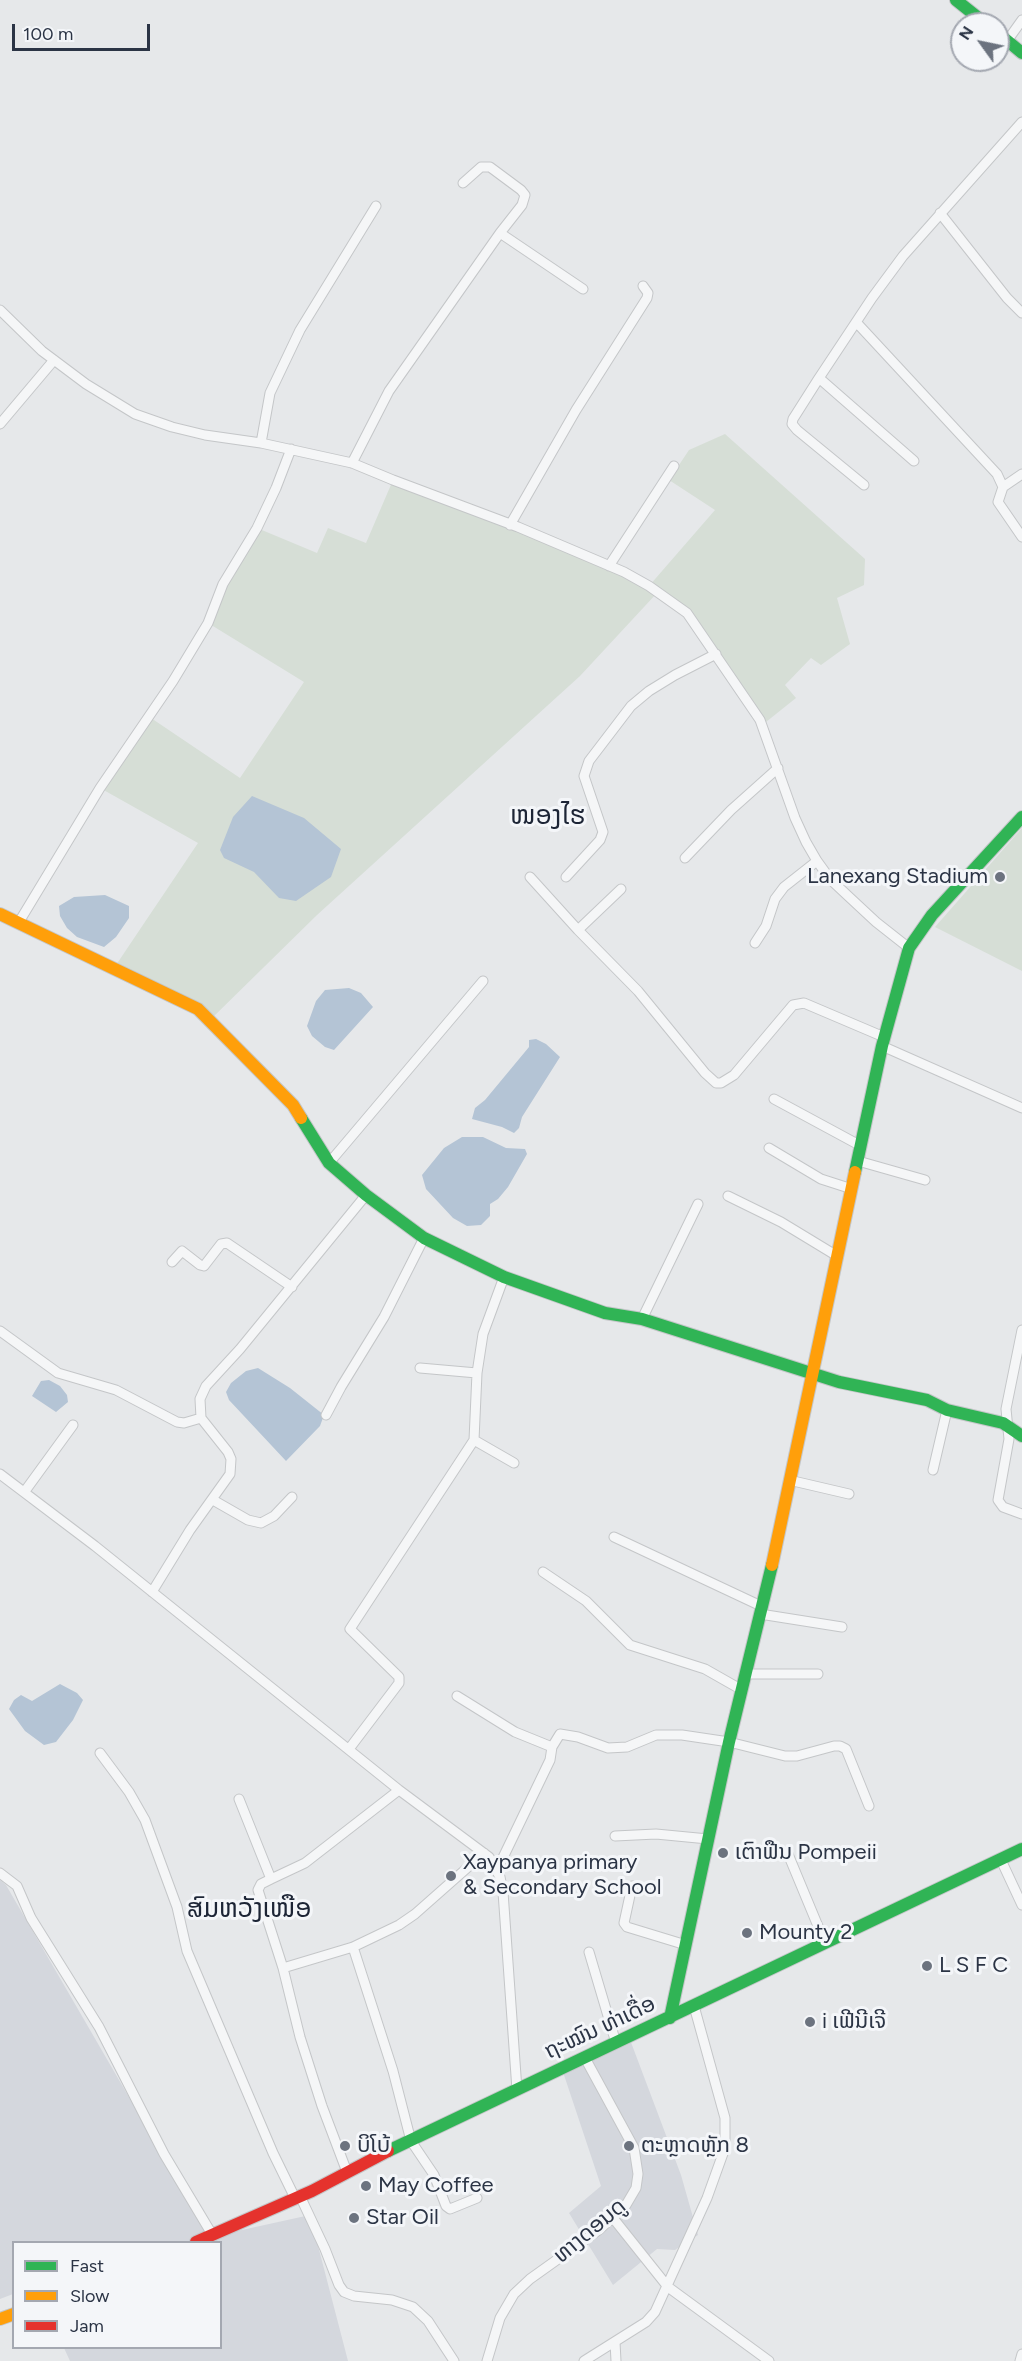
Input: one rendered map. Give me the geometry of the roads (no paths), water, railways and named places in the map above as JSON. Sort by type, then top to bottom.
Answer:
[{"type":"street","points":[[956,0],[971,12]]},
{"type":"street","points":[[1010,31],[1022,20]]},
{"type":"street","points":[[1010,43],[1022,53]]},
{"type":"street","points":[[864,485],[797,430],[792,424],[793,419],[856,322],[903,256],[1022,122]]},
{"type":"street","points":[[352,463],[389,391],[500,232],[522,205],[525,195],[490,167],[481,167],[463,183]]},
{"type":"street","points":[[261,442],[270,393],[300,330],[376,206]]},
{"type":"street","points":[[940,213],[1020,308]]},
{"type":"street","points":[[500,232],[583,289]]},
{"type":"street","points":[[510,525],[576,410],[647,298],[648,292],[643,286]]},
{"type":"street","points":[[0,310],[42,351],[105,396],[135,414],[172,427],[206,435],[261,442],[352,463],[510,525],[609,566],[649,586],[687,613],[760,720],[799,826],[817,861],[830,879],[861,909],[909,948]]},
{"type":"street","points":[[856,322],[997,474],[1004,487]]},
{"type":"street","points":[[0,424],[54,360]]},
{"type":"street","points":[[819,378],[914,461]]},
{"type":"street","points":[[19,922],[99,788],[169,688],[208,623],[223,584],[257,528],[291,449]]},
{"type":"street","points":[[609,566],[674,466]]},
{"type":"street","points":[[1022,474],[1004,487],[998,502],[1022,537]]},
{"type":"street","points":[[566,877],[600,840],[603,832],[584,776],[589,761],[631,706],[649,691],[675,675],[716,654]]},
{"type":"street","points":[[685,858],[731,810],[778,768]]},
{"type":"street","points":[[670,2018],[729,1742],[747,1674],[883,1042],[909,948],[932,915],[1022,817]]},
{"type":"street","points":[[755,943],[766,926],[775,899],[784,887],[817,861]]},
{"type":"street","points":[[530,877],[638,991],[705,1073],[716,1083],[721,1083],[734,1074],[793,1005],[804,1003],[1022,1108]]},
{"type":"street","points":[[578,930],[621,890]]},
{"type":"street","points":[[0,914],[198,1009],[292,1105],[328,1163],[366,1195],[424,1238],[504,1277],[605,1313],[642,1319],[812,1374],[927,1400],[947,1410],[1007,1425],[1022,1436]]},
{"type":"street","points":[[328,1163],[483,981]]},
{"type":"street","points":[[774,1099],[861,1146]]},
{"type":"street","points":[[769,1148],[821,1179],[852,1189]]},
{"type":"street","points":[[858,1161],[925,1180]]},
{"type":"street","points":[[152,1592],[190,1530],[230,1474],[231,1459],[228,1452],[201,1418],[200,1399],[206,1386],[292,1287],[366,1195]]},
{"type":"street","points":[[728,1196],[781,1222],[837,1256]]},
{"type":"street","points":[[642,1319],[698,1204]]},
{"type":"street","points":[[326,1415],[384,1317],[424,1238]]},
{"type":"street","points":[[172,1262],[182,1251],[200,1266],[204,1266],[221,1244],[227,1243],[292,1287]]},
{"type":"street","points":[[349,1749],[399,1683],[399,1677],[350,1629],[474,1440],[477,1373],[483,1334],[504,1277]]},
{"type":"street","points":[[1022,1330],[1018,1372],[1006,1409],[1009,1439],[999,1504],[1003,1508],[1022,1514]]},
{"type":"street","points":[[0,1331],[58,1373],[116,1390],[177,1422],[184,1423],[201,1418]]},
{"type":"street","points":[[420,1368],[477,1373]]},
{"type":"street","points":[[933,1470],[947,1410]]},
{"type":"street","points":[[25,1491],[73,1425]]},
{"type":"street","points":[[474,1440],[514,1463]]},
{"type":"street","points":[[0,1474],[25,1491],[399,1790],[484,1853],[497,1870],[503,1892],[517,2090]]},
{"type":"street","points":[[789,1480],[849,1494]]},
{"type":"street","points":[[213,1500],[248,1520],[261,1522],[274,1516],[292,1497]]},
{"type":"street","points":[[614,1537],[760,1610],[842,1627]]},
{"type":"street","points":[[543,1572],[586,1601],[630,1645],[705,1669],[742,1690]]},
{"type":"street","points":[[747,1674],[818,1674]]},
{"type":"street","points":[[457,1696],[515,1732],[552,1747]]},
{"type":"street","points":[[497,1870],[550,1760],[552,1747],[560,1734],[578,1737],[608,1748],[627,1747],[664,1733],[729,1742],[785,1756],[797,1756],[840,1746],[846,1749],[868,1806]]},
{"type":"street","points":[[100,1753],[129,1792],[145,1820],[177,1907],[187,1951],[273,2152],[325,2249],[339,2285],[344,2292],[354,2296],[392,2300],[413,2307],[428,2321],[454,2361]]},
{"type":"street","points":[[347,2172],[313,2077],[283,1968],[258,1890],[261,1884],[305,1863],[399,1790]]},
{"type":"street","points":[[239,1799],[271,1879]]},
{"type":"street","points":[[615,1836],[656,1834],[708,1839]]},
{"type":"street","name":"ຖະໝົນ ທ່າເດື່ອ","points":[[199,2241],[298,2197],[517,2090],[1022,1850]]},
{"type":"street","points":[[283,1968],[375,1938],[416,1914],[484,1853]]},
{"type":"street","points":[[788,1854],[825,1943]]},
{"type":"street","points":[[1001,1860],[1022,1905]]},
{"type":"street","points":[[0,1873],[17,1886],[31,1918],[99,2027],[164,2154],[213,2236]]},
{"type":"street","points":[[632,1886],[624,1923],[627,1927],[686,1945]]},
{"type":"street","points":[[353,1947],[393,2071],[411,2141],[434,2175],[446,2206],[450,2209],[477,2198]]},
{"type":"street","points":[[589,1952],[616,2043]]},
{"type":"street","points":[[584,2361],[646,2322],[655,2312],[669,2287],[708,2198],[726,2148],[725,2118],[694,2006]]},
{"type":"street","name":"ທາງດອນດູ","points":[[487,2361],[500,2318],[514,2294],[530,2279],[613,2218],[627,2205],[636,2188],[637,2162],[634,2148],[585,2058]]},
{"type":"street","points":[[613,2218],[669,2287],[769,2361]]},
{"type":"street","points":[[615,2342],[616,2361]]},
{"type":"street","points":[[1020,2361],[1022,2354]]},
{"type":"water","points":[[252,796],[304,818],[341,849],[331,877],[296,901],[279,898],[254,872],[224,858],[220,850],[233,817]]},
{"type":"water","points":[[105,895],[129,906],[129,918],[116,937],[104,947],[77,937],[67,928],[60,916],[59,906],[74,897]]},
{"type":"water","points":[[349,988],[361,993],[373,1007],[334,1050],[325,1047],[312,1036],[307,1026],[316,1001],[325,990]]},
{"type":"water","points":[[536,1039],[546,1044],[560,1057],[522,1117],[519,1128],[514,1133],[502,1127],[472,1119],[475,1108],[485,1100],[529,1047],[529,1040]]},
{"type":"water","points":[[462,1137],[483,1137],[506,1148],[525,1149],[527,1154],[508,1187],[498,1199],[490,1204],[490,1216],[481,1225],[467,1226],[453,1218],[426,1189],[422,1175],[444,1148]]},
{"type":"water","points":[[258,1368],[290,1388],[324,1415],[320,1426],[286,1461],[229,1400],[226,1392],[231,1383],[246,1371]]},
{"type":"water","points":[[49,1380],[60,1386],[67,1395],[68,1402],[56,1412],[32,1396],[41,1381]]},
{"type":"water","points":[[60,1684],[77,1693],[83,1700],[73,1720],[56,1742],[44,1745],[25,1731],[9,1709],[14,1700],[21,1695],[32,1701]]},
{"type":"place","name":"Lanexang Stadium","points":[[1000,877]]},
{"type":"place","name":"ເຕົາຟືນ Pompeii","points":[[723,1853]]},
{"type":"place","name":"Xaypanya primary & Secondary School","points":[[451,1876]]},
{"type":"place","name":"Mounty 2","points":[[747,1933]]},
{"type":"place","name":"L S F C","points":[[927,1966]]},
{"type":"place","name":"i ເຟີນີເຈີ","points":[[810,2022]]},
{"type":"place","name":"ບິໂບ້","points":[[345,2146]]},
{"type":"place","name":"ຕະຫຼາດຫຼັກ 8","points":[[629,2146]]},
{"type":"place","name":"May Coffee","points":[[366,2186]]},
{"type":"place","name":"Star Oil","points":[[354,2218]]},
{"type":"district","name":"ໜອງໄຮ","points":[[548,816]]},
{"type":"district","name":"ສົມຫວັງເໜືອ","points":[[249,1909]]}]
